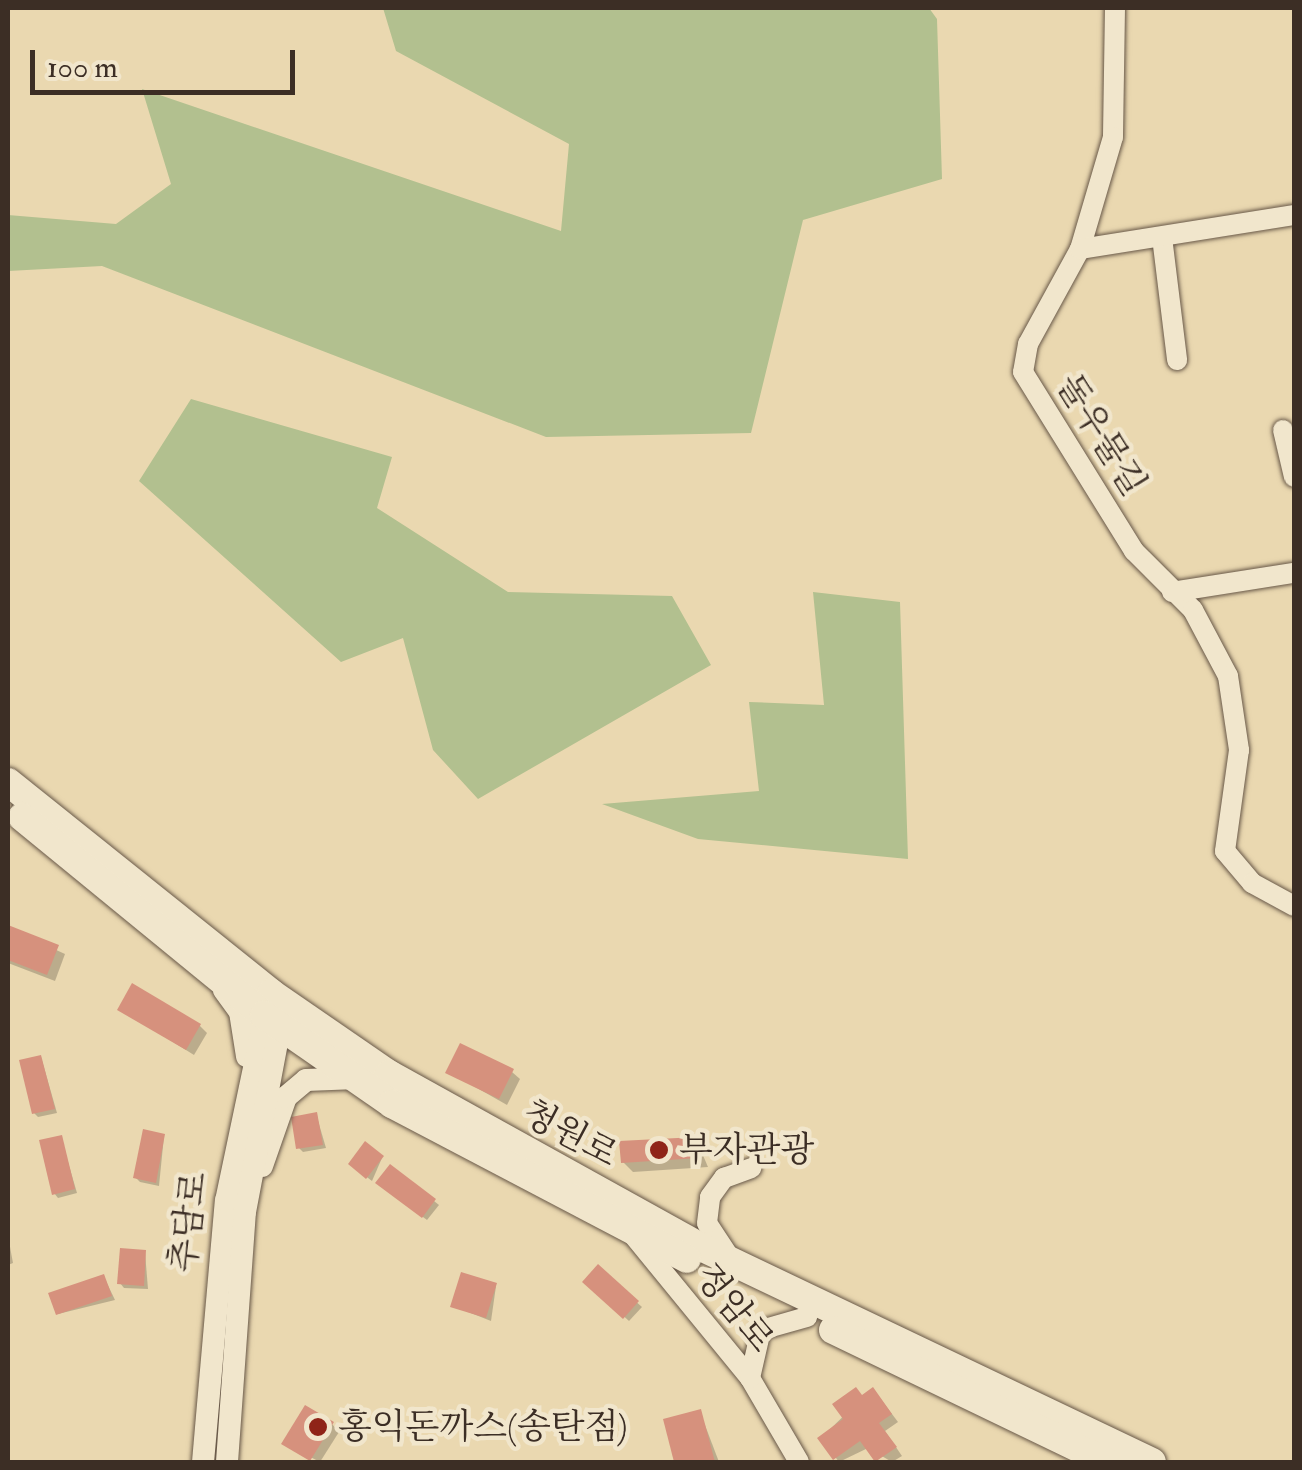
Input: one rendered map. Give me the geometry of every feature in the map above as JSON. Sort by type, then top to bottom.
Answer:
[{"type":"main road","name":"청원로","points":[[8,782],[356,1078],[452,1141],[1106,1462]]},
{"type":"main road","name":"청원로","points":[[8,805],[213,976],[734,1262],[1152,1462]]},
{"type":"street","name":"돌우물길","points":[[1115,8],[1114,137],[1080,249],[1028,344],[1022,372],[1134,552],[1172,592],[1228,676],[1236,713],[1225,851],[1252,882],[1292,900]]},
{"type":"street","points":[[1080,249],[1294,214]]},
{"type":"street","points":[[1162,238],[1177,360]]},
{"type":"street","points":[[1283,430],[1294,481]]},
{"type":"street","points":[[1172,592],[1294,573]]},
{"type":"street","points":[[213,976],[249,1036],[245,1092]]},
{"type":"street","name":"추담로","points":[[202,1462],[245,1092],[275,1009]]},
{"type":"street","name":"추담로","points":[[227,1462],[244,1216],[275,1009]]},
{"type":"street","points":[[244,1216],[286,1097],[306,1080],[356,1078]]},
{"type":"street","points":[[734,1262],[707,1223],[710,1197],[724,1178],[751,1168]]},
{"type":"street","name":"정암로","points":[[613,1198],[628,1230],[750,1378],[799,1462]]},
{"type":"street","points":[[750,1378],[761,1330],[806,1317]]},
{"type":"green space","points":[[383,8],[929,8],[937,19],[942,179],[803,220],[751,433],[546,437],[102,266],[8,271],[8,215],[116,224],[171,184],[142,89],[561,231],[569,144],[396,51]]},
{"type":"green space","points":[[191,399],[392,457],[377,508],[508,592],[672,596],[711,665],[478,799],[433,750],[403,638],[341,662],[139,481]]},
{"type":"green space","points":[[813,592],[900,602],[908,859],[698,839],[602,804],[759,791],[749,702],[824,705]]},
{"type":"building","points":[[8,925],[59,945],[47,975],[8,960]]},
{"type":"building","points":[[132,983],[201,1024],[186,1050],[117,1010]]},
{"type":"building","points":[[460,1043],[514,1069],[499,1099],[445,1073]]},
{"type":"building","points":[[41,1055],[55,1109],[32,1114],[19,1060]]},
{"type":"building","points":[[317,1112],[323,1145],[296,1149],[291,1117]]},
{"type":"building","points":[[143,1129],[165,1134],[156,1183],[133,1178]]},
{"type":"building","points":[[62,1135],[75,1189],[52,1195],[39,1140]]},
{"type":"building","name":"부자관광","points":[[697,1137],[699,1158],[621,1163],[619,1141]]},
{"type":"building","points":[[365,1141],[384,1156],[366,1179],[348,1164]]},
{"type":"building","points":[[390,1164],[436,1199],[422,1218],[375,1183]]},
{"type":"building","points":[[120,1248],[146,1250],[144,1286],[117,1284]]},
{"type":"building","points":[[598,1264],[639,1301],[623,1319],[582,1282]]},
{"type":"building","points":[[461,1272],[497,1283],[486,1318],[450,1307]]},
{"type":"building","points":[[104,1274],[112,1296],[56,1315],[48,1293]]},
{"type":"building","points":[[856,1387],[862,1395],[873,1387],[892,1414],[879,1423],[897,1447],[875,1462],[860,1441],[833,1460],[817,1438],[843,1419],[832,1404]]},
{"type":"building","points":[[305,1405],[334,1422],[310,1461],[281,1444]]},
{"type":"building","points":[[701,1409],[715,1462],[674,1462],[663,1419]]},
{"type":"place","name":"부자관광","points":[[659,1150]]},
{"type":"place","name":"홍익돈까스(송탄점)","points":[[318,1427]]}]
